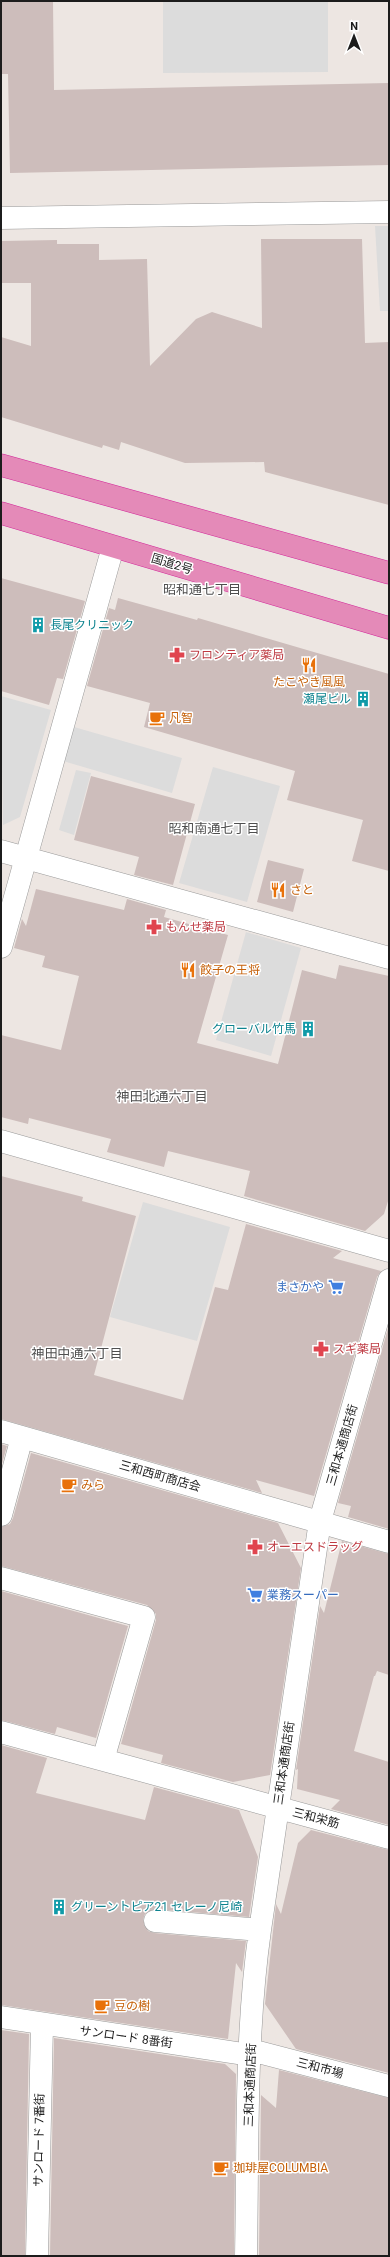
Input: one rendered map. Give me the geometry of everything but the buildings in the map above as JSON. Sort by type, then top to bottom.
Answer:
[{"type":"highway","points":[[1,465],[389,573]]},
{"type":"highway","name":"国道2号","points":[[1,513],[389,628]]},
{"type":"street","points":[[1,218],[389,212]]},
{"type":"street","points":[[1,946],[27,859],[113,547]]},
{"type":"street","points":[[1,851],[203,905],[389,958]]},
{"type":"street","points":[[1,1141],[389,1251]]},
{"type":"street","name":"三和本通商店街","points":[[246,2256],[251,2052],[256,1956],[277,1808],[320,1521],[389,1280]]},
{"type":"street","name":"三和西町商店会","points":[[1,1431],[320,1521],[389,1542]]},
{"type":"street","points":[[1,1515],[22,1437]]},
{"type":"street","points":[[1,1578],[144,1617],[103,1760]]},
{"type":"street","name":"三和栄筋","points":[[1,1732],[389,1838]]},
{"type":"street","points":[[155,1921],[260,1930]]},
{"type":"street","name":"サンロード 8番街","points":[[1,2017],[42,2024],[251,2052]]},
{"type":"street","name":"サンロード 7番街","points":[[37,2256],[42,2024]]},
{"type":"street","name":"三和市場","points":[[251,2052],[389,2086]]},
{"type":"shaded area","points":[[163,1],[328,1],[328,72],[163,73]]},
{"type":"shaded area","points":[[375,226],[389,226],[389,311],[380,311]]},
{"type":"shaded area","points":[[1,696],[51,710],[20,817],[3,825]]},
{"type":"shaded area","points":[[74,727],[182,758],[172,793],[63,761]]},
{"type":"shaded area","points":[[213,767],[280,786],[247,902],[179,883]]},
{"type":"shaded area","points":[[76,770],[91,773],[74,835],[59,830]]},
{"type":"shaded area","points":[[246,932],[301,948],[271,1056],[216,1040]]},
{"type":"shaded area","points":[[143,1202],[230,1227],[197,1341],[110,1317]]},
{"type":"place","name":"長尾クリニック","points":[[38,625]]},
{"type":"place","name":"フロンティア薬局","points":[[177,655]]},
{"type":"place","name":"たこやき風風","points":[[309,665]]},
{"type":"place","name":"瀬尾ビル","points":[[363,699]]},
{"type":"place","name":"凡智","points":[[157,718]]},
{"type":"place","name":"さと","points":[[278,890]]},
{"type":"place","name":"もんせ薬局","points":[[154,927]]},
{"type":"place","name":"餃子の王将","points":[[188,970]]},
{"type":"place","name":"グローバル竹馬","points":[[308,1029]]},
{"type":"place","name":"まさかや","points":[[336,1287]]},
{"type":"place","name":"スギ薬局","points":[[321,1349]]},
{"type":"place","name":"みら","points":[[69,1485]]},
{"type":"place","name":"オーエスドラッグ","points":[[255,1547]]},
{"type":"place","name":"業務スーパー","points":[[255,1595]]},
{"type":"place","name":"グリーントピア21 セレーノ尼崎","points":[[59,1907]]},
{"type":"place","name":"豆の樹","points":[[102,2006]]},
{"type":"place","name":"珈琲屋COLUMBIA","points":[[221,2168]]},
{"type":"district","name":"昭和通七丁目","points":[[202,589]]},
{"type":"district","name":"昭和南通七丁目","points":[[214,828]]},
{"type":"district","name":"神田北通六丁目","points":[[162,1096]]},
{"type":"district","name":"神田中通六丁目","points":[[77,1353]]}]
